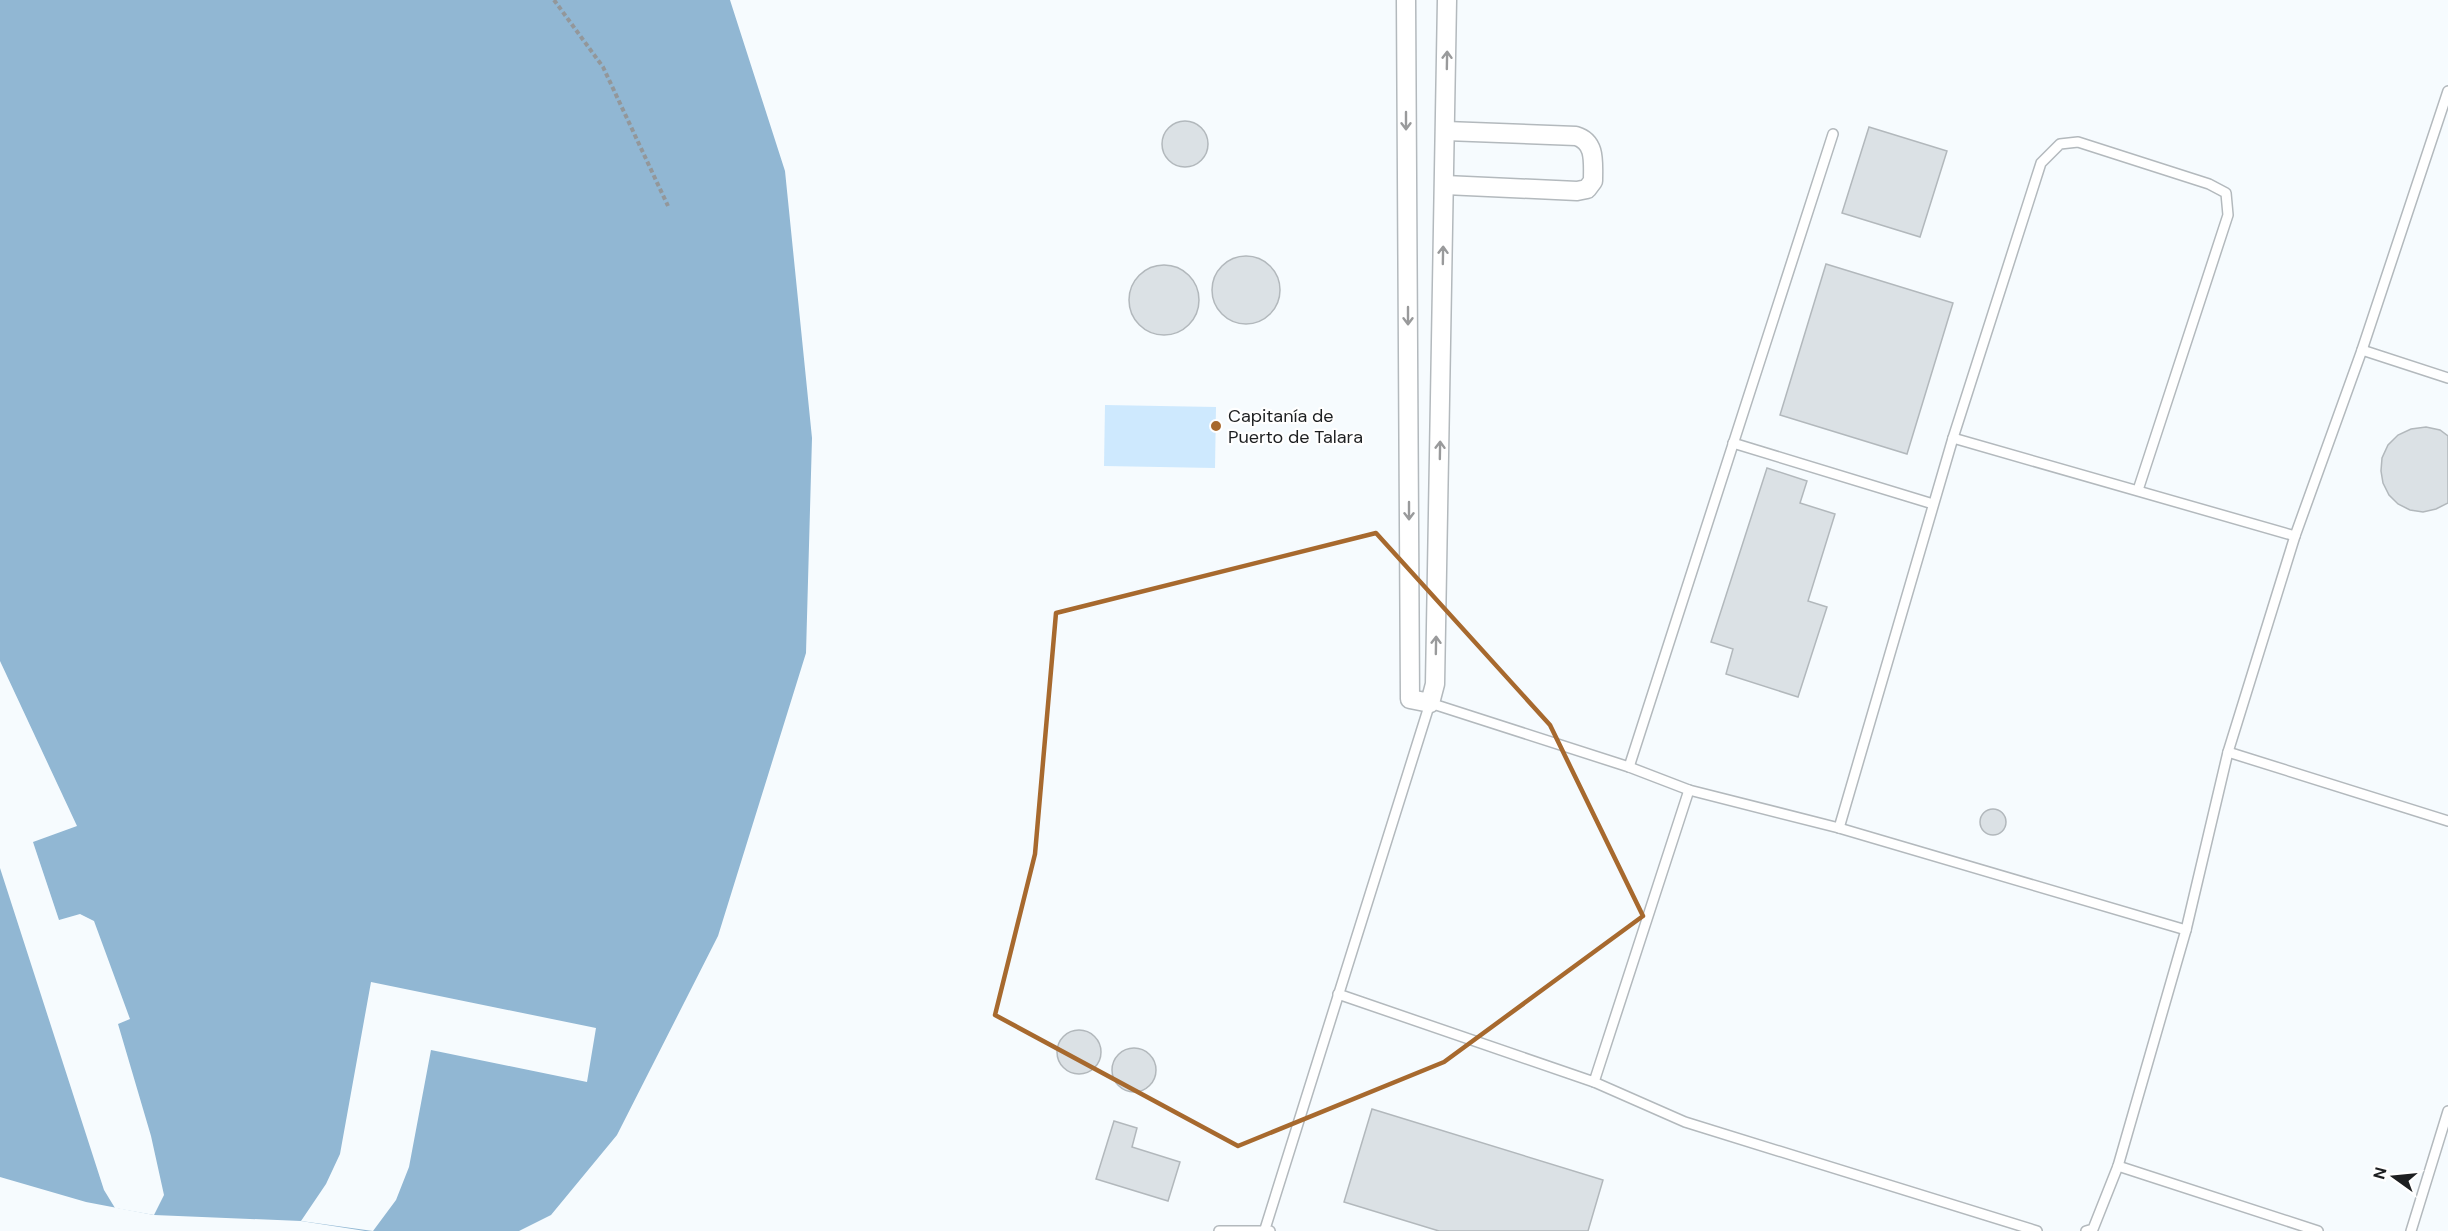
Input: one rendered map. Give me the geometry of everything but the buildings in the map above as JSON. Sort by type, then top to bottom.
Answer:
[{"type":"street","points":[[1406,0],[1410,699],[1430,703],[1436,684],[1447,0]]},
{"type":"street","points":[[1444,185],[1577,191],[1587,189],[1593,180],[1591,146],[1585,139],[1576,136],[1446,131]]},
{"type":"lane","points":[[2086,1231],[2092,1229],[2118,1166],[2186,930],[2228,752],[2295,536],[2362,350],[2448,91]]},
{"type":"lane","points":[[1629,767],[1833,134]]},
{"type":"lane","points":[[1839,828],[1953,438],[2042,163],[2060,144],[2078,142],[2209,184],[2226,193],[2228,215],[2138,490]]},
{"type":"lane","points":[[2362,350],[2448,378]]},
{"type":"lane","points":[[1953,438],[2295,536]]},
{"type":"lane","points":[[1733,443],[1933,504]]},
{"type":"lane","points":[[1219,1231],[1267,1230],[1338,994],[1430,703],[1629,767],[1689,790],[1839,828],[2186,930]]},
{"type":"lane","points":[[2228,752],[2448,821]]},
{"type":"lane","points":[[1594,1082],[1689,790]]},
{"type":"lane","points":[[1338,994],[1594,1082],[1685,1122],[2037,1231]]},
{"type":"lane","points":[[2411,1231],[2448,1111]]},
{"type":"lane","points":[[2118,1166],[2318,1231]]},
{"type":"path","points":[[554,0],[603,67],[668,206]]},
{"type":"highlighted area","points":[[1376,533],[1550,725],[1643,916],[1444,1062],[1238,1146],[995,1015],[1035,854],[1056,613]]},
{"type":"shaded area","points":[[0,0],[730,0],[785,171],[812,438],[806,653],[718,936],[617,1135],[551,1215],[519,1231],[365,1231],[301,1221],[154,1215],[86,1202],[0,1177]]},
{"type":"shaded area","points":[[1105,405],[1216,407],[1215,468],[1104,466]]},
{"type":"pier","points":[[0,661],[77,826],[33,842],[59,920],[80,914],[94,921],[130,1019],[118,1024],[151,1136],[164,1195],[154,1215],[115,1208],[104,1190],[0,868]]},
{"type":"pier","points":[[371,982],[596,1028],[587,1082],[431,1050],[409,1167],[396,1200],[373,1231],[301,1221],[326,1184],[340,1154]]},
{"type":"place","name":"Capitanía de Puerto de Talara","points":[[1216,426]]}]
